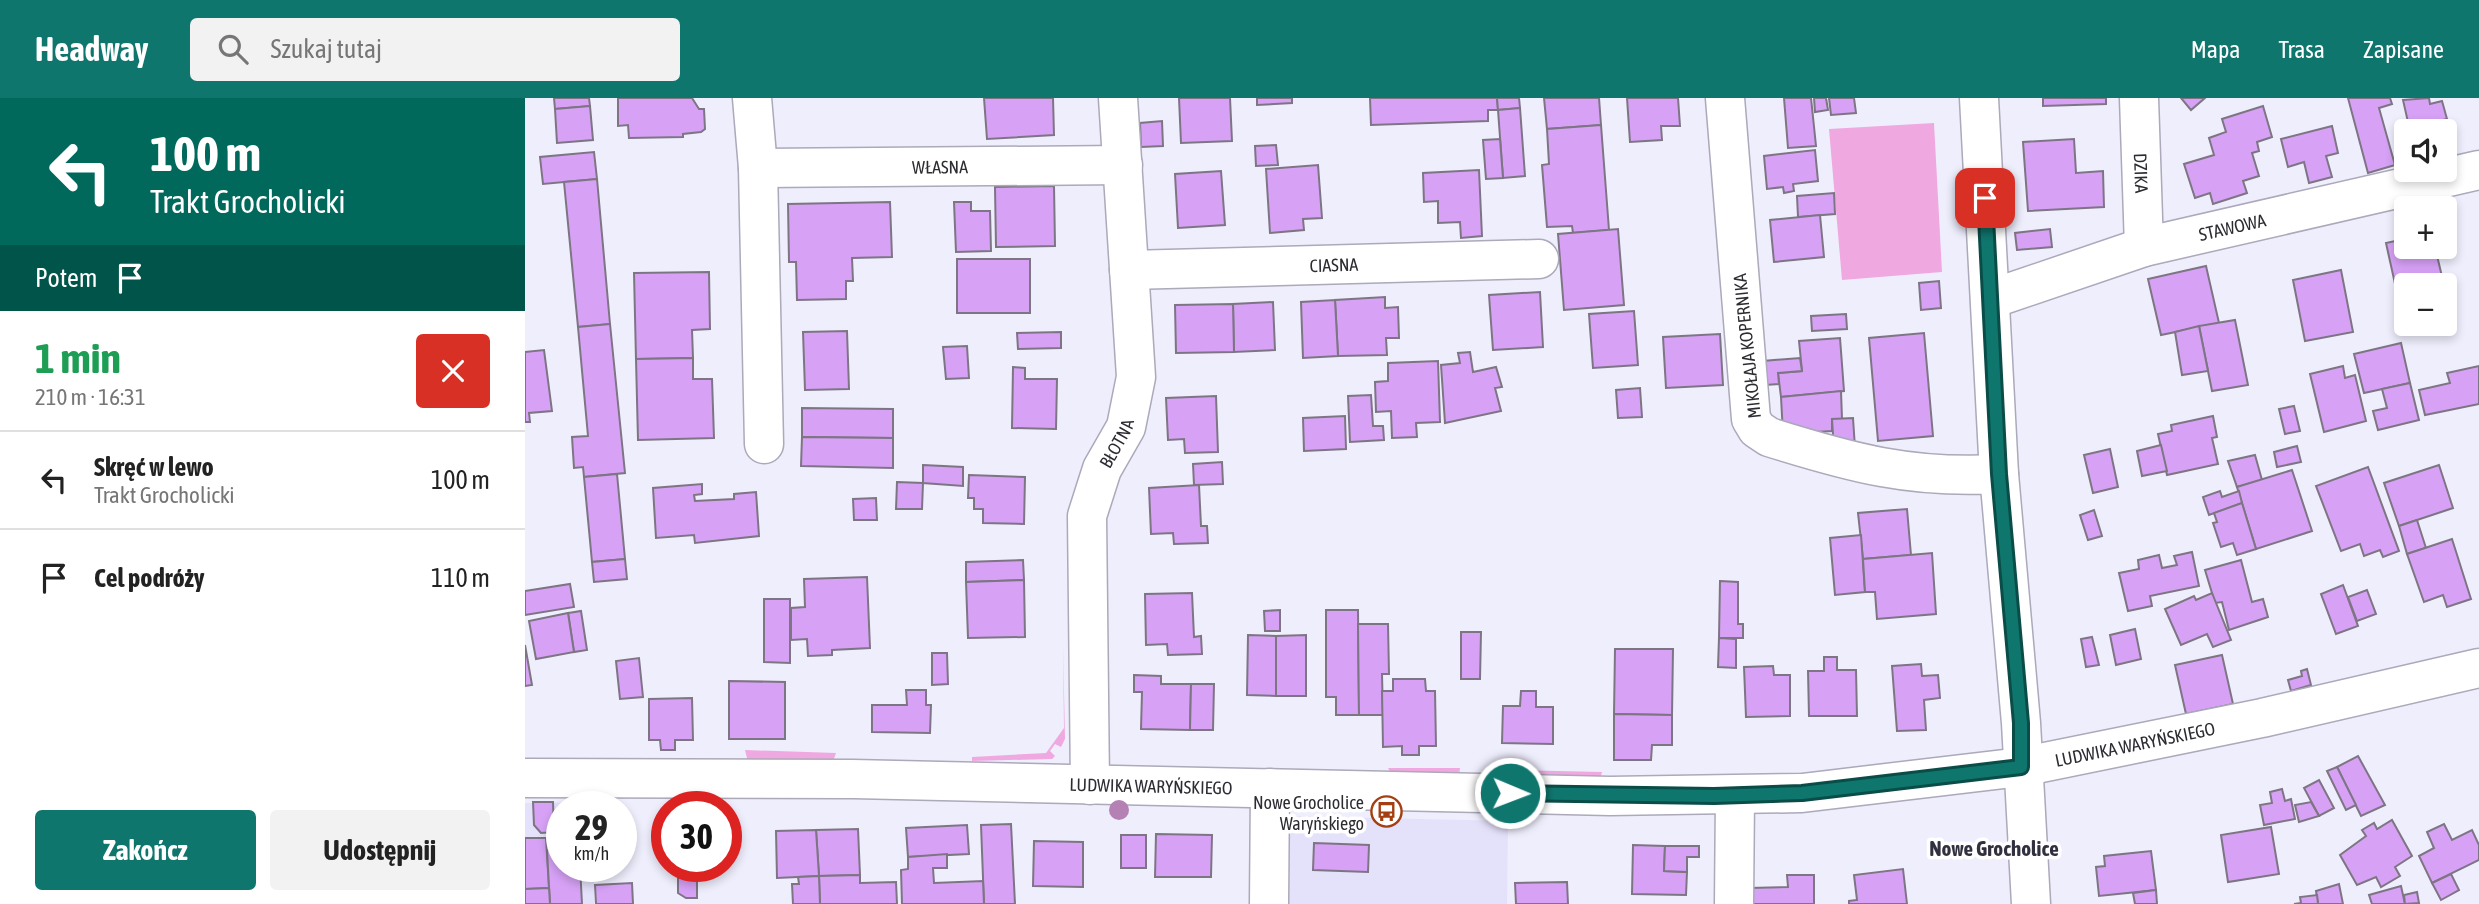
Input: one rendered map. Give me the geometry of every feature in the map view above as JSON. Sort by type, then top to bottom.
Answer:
[{"type":"street","points":[[752,98],[758,168],[764,444]]},
{"type":"street","name":"BŁOTNA","points":[[1090,785],[1087,516],[1102,468],[1126,427],[1136,377],[1118,98]]},
{"type":"street","name":"MIKOŁAJA KOPERNIKA","points":[[1725,98],[1751,419],[1757,429],[1769,437],[1870,467],[1950,477],[1999,474]]},
{"type":"street","points":[[1979,98],[1999,474],[2021,723],[2021,767],[2031,904]]},
{"type":"street","name":"DZIKA","points":[[2139,98],[2144,247]]},
{"type":"street","name":"WŁASNA","points":[[758,168],[1123,165]]},
{"type":"street","name":"STAWOWA","points":[[1991,299],[2144,247],[2479,170]]},
{"type":"street","name":"CIASNA","points":[[1129,270],[1539,259]]},
{"type":"street","name":"LUDWIKA WARYŃSKIEGO","points":[[525,778],[853,779],[1735,796],[1828,791],[2021,767],[2262,718],[2479,668]]},
{"type":"street","points":[[1269,904],[1270,788]]},
{"type":"street","points":[[1734,904],[1735,796]]},
{"type":"shaded area","points":[[1934,123],[1942,272],[1842,280],[1829,129]]},
{"type":"shaded area","points":[[1063,646],[1065,739],[1061,747],[1055,744],[1050,751],[1055,756],[1052,759],[972,761],[972,757],[1046,753],[1064,728]]},
{"type":"shaded area","points":[[745,750],[836,753],[832,764],[748,762]]},
{"type":"shaded area","points":[[1388,768],[1460,768],[1459,776],[1392,775]]},
{"type":"shaded area","points":[[1508,770],[1602,772],[1600,779],[1507,777]]},
{"type":"shaded area","points":[[525,803],[546,803],[546,882],[594,882],[594,904],[525,904]]},
{"type":"shaded area","points":[[1290,816],[1508,821],[1507,904],[1288,904]]},
{"type":"building","points":[[554,98],[589,98],[590,106],[555,109]]},
{"type":"building","points":[[618,98],[692,98],[699,109],[704,109],[705,129],[683,134],[683,137],[629,138],[628,125],[618,126]]},
{"type":"building","points":[[984,98],[1053,98],[1054,135],[987,139]]},
{"type":"building","points":[[1179,98],[1230,98],[1232,141],[1181,143]]},
{"type":"building","points":[[1257,98],[1292,98],[1292,103],[1257,105]]},
{"type":"building","points":[[1370,98],[1497,98],[1498,110],[1488,110],[1488,121],[1371,125]]},
{"type":"building","points":[[1497,98],[1519,98],[1520,108],[1498,110]]},
{"type":"building","points":[[1544,98],[1599,98],[1601,125],[1547,129]]},
{"type":"building","points":[[1627,98],[1678,98],[1680,126],[1661,126],[1662,140],[1630,142]]},
{"type":"building","points":[[1784,98],[1811,98],[1816,146],[1788,148]]},
{"type":"building","points":[[1814,98],[1826,98],[1828,110],[1815,112]]},
{"type":"building","points":[[1829,98],[1854,98],[1856,113],[1831,115]]},
{"type":"building","points":[[2043,98],[2106,98],[2106,104],[2043,106]]},
{"type":"building","points":[[2181,98],[2205,98],[2191,110]]},
{"type":"building","points":[[2348,98],[2390,98],[2392,104],[2379,108],[2394,165],[2368,173]]},
{"type":"building","points":[[2429,98],[2430,104],[2442,101],[2447,119],[2407,119],[2403,100]]},
{"type":"building","points":[[590,106],[593,140],[557,143],[555,109]]},
{"type":"building","points":[[2263,106],[2272,137],[2257,142],[2259,151],[2252,153],[2259,176],[2243,181],[2247,193],[2213,204],[2210,193],[2195,198],[2184,164],[2214,155],[2209,138],[2226,132],[2222,119]]},
{"type":"building","points":[[1520,108],[1525,176],[1503,178],[1498,110]]},
{"type":"building","points":[[1162,121],[1163,146],[1141,147],[1140,123]]},
{"type":"building","points":[[1601,125],[1609,230],[1573,233],[1572,226],[1547,227],[1542,165],[1549,164],[1547,129]]},
{"type":"building","points":[[2332,126],[2338,153],[2326,156],[2332,177],[2309,183],[2304,162],[2288,167],[2281,139]]},
{"type":"building","points":[[1500,139],[1503,178],[1486,179],[1483,140]]},
{"type":"building","points":[[2074,139],[2076,173],[2103,171],[2104,207],[2028,211],[2023,142]]},
{"type":"building","points":[[1276,145],[1278,165],[1256,166],[1255,146]]},
{"type":"building","points":[[1815,150],[1818,181],[1793,184],[1794,191],[1784,193],[1783,187],[1767,189],[1764,156]]},
{"type":"building","points":[[594,152],[597,179],[543,184],[540,157]]},
{"type":"building","points":[[1318,165],[1322,218],[1303,219],[1304,230],[1270,233],[1266,169]]},
{"type":"building","points":[[1479,170],[1482,236],[1461,238],[1460,222],[1438,223],[1438,201],[1424,202],[1423,173]]},
{"type":"building","points":[[1221,171],[1225,225],[1178,228],[1175,174]]},
{"type":"building","points":[[597,179],[610,324],[578,327],[564,182]]},
{"type":"building","points":[[1054,186],[1055,246],[996,247],[995,187]]},
{"type":"building","points":[[1834,193],[1835,214],[1798,217],[1797,196]]},
{"type":"building","points":[[890,202],[892,257],[852,258],[853,281],[846,281],[846,299],[797,300],[796,262],[789,262],[788,204]]},
{"type":"building","points":[[954,202],[971,202],[971,211],[990,211],[991,251],[956,252]]},
{"type":"building","points":[[1820,215],[1824,257],[1774,262],[1770,220]]},
{"type":"building","points":[[1618,229],[1624,305],[1564,310],[1558,234]]},
{"type":"building","points":[[2050,229],[2052,247],[2017,250],[2015,233]]},
{"type":"building","points":[[2394,241],[2394,259],[2438,259],[2441,273],[2394,273],[2394,279],[2386,243]]},
{"type":"building","points":[[957,259],[1030,259],[1030,313],[957,313]]},
{"type":"building","points":[[2206,266],[2219,323],[2161,335],[2148,279]]},
{"type":"building","points":[[2341,270],[2353,332],[2305,341],[2293,280]]},
{"type":"building","points":[[709,272],[710,329],[692,330],[693,358],[636,359],[634,273]]},
{"type":"building","points":[[1939,281],[1941,308],[1921,310],[1919,283]]},
{"type":"building","points":[[1540,292],[1543,347],[1493,350],[1489,295]]},
{"type":"building","points":[[1385,297],[1385,308],[1398,307],[1399,338],[1386,338],[1387,355],[1338,356],[1335,300]]},
{"type":"building","points":[[1335,300],[1338,356],[1303,358],[1301,302]]},
{"type":"building","points":[[1273,302],[1275,350],[1234,352],[1233,304]]},
{"type":"building","points":[[1233,304],[1234,352],[1176,353],[1175,305]]},
{"type":"building","points":[[1634,311],[1638,365],[1593,368],[1589,314]]},
{"type":"building","points":[[1846,314],[1847,329],[1812,331],[1811,316]]},
{"type":"building","points":[[2235,320],[2248,385],[2212,391],[2199,326]]},
{"type":"building","points":[[610,324],[625,473],[584,477],[583,467],[574,468],[572,437],[588,436],[578,327]]},
{"type":"building","points":[[2199,326],[2208,371],[2182,375],[2175,332]]},
{"type":"building","points":[[847,331],[849,389],[805,390],[803,332]]},
{"type":"building","points":[[1061,332],[1061,348],[1018,349],[1017,333]]},
{"type":"building","points":[[1924,333],[1933,436],[1878,441],[1869,338]]},
{"type":"building","points":[[1720,334],[1723,385],[1666,388],[1663,337]]},
{"type":"building","points":[[1840,338],[1844,391],[1781,397],[1778,373],[1802,371],[1799,341]]},
{"type":"building","points":[[2401,343],[2410,383],[2364,393],[2354,354]]},
{"type":"building","points":[[967,346],[969,378],[946,379],[943,347]]},
{"type":"building","points":[[544,350],[552,411],[529,413],[530,422],[525,422],[525,352]]},
{"type":"building","points":[[1470,352],[1473,372],[1496,367],[1502,387],[1495,388],[1501,411],[1445,423],[1441,365],[1460,363],[1458,353]]},
{"type":"building","points":[[693,358],[693,379],[712,379],[714,438],[638,440],[636,359]]},
{"type":"building","points":[[1800,358],[1802,371],[1778,373],[1779,384],[1765,385],[1763,361]]},
{"type":"building","points":[[1438,361],[1440,422],[1416,423],[1417,437],[1392,438],[1391,411],[1376,412],[1375,382],[1388,381],[1388,363]]},
{"type":"building","points":[[2343,366],[2345,378],[2355,375],[2366,421],[2324,432],[2310,374]]},
{"type":"building","points":[[2479,366],[2479,404],[2425,415],[2419,390],[2450,383],[2447,373]]},
{"type":"building","points":[[1013,367],[1025,368],[1025,379],[1057,379],[1056,429],[1012,428]]},
{"type":"building","points":[[2410,383],[2419,420],[2378,430],[2373,411],[2387,408],[2382,389]]},
{"type":"building","points":[[1640,388],[1642,417],[1618,418],[1616,390]]},
{"type":"building","points":[[1841,391],[1842,419],[1832,419],[1832,431],[1783,434],[1781,397]]},
{"type":"building","points":[[1371,395],[1373,426],[1383,426],[1384,440],[1350,442],[1348,396]]},
{"type":"building","points":[[1216,396],[1218,452],[1185,453],[1184,439],[1168,440],[1166,398]]},
{"type":"building","points":[[2294,406],[2300,431],[2285,434],[2279,409]]},
{"type":"building","points":[[802,408],[893,409],[893,438],[802,437]]},
{"type":"building","points":[[1345,416],[1346,449],[1304,451],[1303,418]]},
{"type":"building","points":[[2213,416],[2217,437],[2212,438],[2218,464],[2167,475],[2158,434],[2172,431],[2171,425]]},
{"type":"building","points":[[1853,418],[1855,448],[1834,450],[1832,419]]},
{"type":"building","points":[[802,437],[893,438],[893,468],[801,466]]},
{"type":"building","points":[[2161,445],[2167,471],[2142,476],[2137,451]]},
{"type":"building","points":[[2297,446],[2301,462],[2277,467],[2274,452]]},
{"type":"building","points":[[2110,449],[2118,487],[2093,493],[2084,455]]},
{"type":"building","points":[[2255,455],[2262,480],[2237,487],[2228,461]]},
{"type":"building","points":[[1222,462],[1223,484],[1194,485],[1193,464]]},
{"type":"building","points":[[923,465],[963,467],[963,486],[923,483]]},
{"type":"building","points":[[2439,465],[2453,508],[2399,526],[2384,483]]},
{"type":"building","points":[[2368,467],[2399,551],[2383,557],[2380,550],[2364,556],[2360,544],[2341,551],[2316,486]]},
{"type":"building","points":[[2292,470],[2312,531],[2256,549],[2237,487]]},
{"type":"building","points":[[617,474],[625,559],[592,562],[584,477]]},
{"type":"building","points":[[969,475],[1025,477],[1024,524],[983,523],[983,509],[974,509],[974,498],[968,498]]},
{"type":"building","points":[[897,482],[923,483],[922,509],[896,509]]},
{"type":"building","points":[[702,484],[702,494],[694,495],[695,501],[734,499],[734,494],[756,492],[759,536],[695,543],[694,535],[656,538],[653,488]]},
{"type":"building","points":[[1199,485],[1201,526],[1207,526],[1208,543],[1174,544],[1173,533],[1151,534],[1149,488]]},
{"type":"building","points":[[2220,491],[2222,497],[2239,491],[2242,503],[2209,515],[2203,497]]},
{"type":"building","points":[[876,498],[877,520],[854,520],[853,499]]},
{"type":"building","points":[[2242,503],[2256,549],[2237,555],[2233,543],[2221,547],[2213,523],[2217,522],[2214,513]]},
{"type":"building","points":[[1907,509],[1911,555],[1863,559],[1858,513]]},
{"type":"building","points":[[2094,510],[2102,536],[2088,540],[2080,515]]},
{"type":"building","points":[[2417,520],[2426,548],[2407,554],[2399,526]]},
{"type":"building","points":[[1861,535],[1865,592],[1835,595],[1830,538]]},
{"type":"building","points":[[2452,539],[2471,599],[2447,607],[2443,595],[2424,602],[2407,554]]},
{"type":"building","points":[[2192,552],[2199,586],[2150,596],[2152,606],[2128,611],[2119,573],[2139,569],[2138,560],[2159,555],[2162,568],[2177,565],[2174,556]]},
{"type":"building","points":[[1932,553],[1936,614],[1877,619],[1875,592],[1865,592],[1863,559]]},
{"type":"building","points":[[625,559],[627,579],[594,582],[592,562]]},
{"type":"building","points":[[1023,560],[1024,580],[966,582],[966,562]]},
{"type":"building","points":[[2241,560],[2252,602],[2263,599],[2268,617],[2229,630],[2222,602],[2215,603],[2205,570]]},
{"type":"building","points":[[867,577],[870,648],[832,650],[832,655],[808,656],[807,639],[791,640],[791,608],[805,607],[804,579]]},
{"type":"building","points":[[1024,580],[1025,637],[968,638],[966,582]]},
{"type":"building","points":[[1720,581],[1738,582],[1738,624],[1743,624],[1743,638],[1719,638]]},
{"type":"building","points":[[570,584],[574,607],[525,615],[525,591]]},
{"type":"building","points":[[2343,585],[2358,626],[2336,634],[2321,594]]},
{"type":"building","points":[[2367,590],[2376,614],[2357,621],[2348,597]]},
{"type":"building","points":[[1192,593],[1194,637],[1201,636],[1202,654],[1168,655],[1167,644],[1146,645],[1145,594]]},
{"type":"building","points":[[2212,593],[2231,640],[2213,647],[2207,634],[2181,645],[2165,609],[2194,596],[2196,600]]},
{"type":"building","points":[[764,599],[790,599],[790,663],[764,662]]},
{"type":"building","points":[[1280,610],[1280,631],[1265,631],[1264,611]]},
{"type":"building","points":[[1326,610],[1358,610],[1359,715],[1336,715],[1336,697],[1326,697]]},
{"type":"building","points":[[581,611],[587,650],[574,652],[568,613]]},
{"type":"building","points":[[568,613],[574,652],[536,659],[529,621]]},
{"type":"building","points":[[1358,624],[1388,624],[1389,674],[1382,674],[1383,715],[1359,715]]},
{"type":"building","points":[[2135,629],[2141,659],[2116,665],[2110,635]]},
{"type":"building","points":[[1461,632],[1481,632],[1480,679],[1461,679]]},
{"type":"building","points":[[1248,635],[1276,636],[1276,696],[1247,695]]},
{"type":"building","points":[[1306,635],[1306,696],[1276,696],[1276,636]]},
{"type":"building","points":[[2092,637],[2099,665],[2086,667],[2081,639]]},
{"type":"building","points":[[1719,638],[1736,639],[1736,668],[1718,667]]},
{"type":"building","points":[[525,645],[532,685],[525,686]]},
{"type":"building","points":[[1615,649],[1673,649],[1672,715],[1614,714]]},
{"type":"building","points":[[932,653],[947,653],[948,684],[932,685]]},
{"type":"building","points":[[2222,655],[2233,704],[2186,714],[2175,665]]},
{"type":"building","points":[[1824,657],[1837,657],[1837,670],[1856,670],[1857,716],[1809,716],[1808,671],[1824,671]]},
{"type":"building","points":[[639,658],[643,697],[620,699],[616,661]]},
{"type":"building","points":[[1921,664],[1922,676],[1938,675],[1940,698],[1924,700],[1926,730],[1897,731],[1892,666]]},
{"type":"building","points":[[1773,666],[1774,675],[1790,675],[1790,716],[1746,717],[1744,667]]},
{"type":"building","points":[[2307,669],[2311,685],[2291,691],[2288,680],[2302,676],[2301,671]]},
{"type":"building","points":[[1134,675],[1161,676],[1161,684],[1191,684],[1190,730],[1141,729],[1142,692],[1134,692]]},
{"type":"building","points":[[1393,679],[1425,679],[1426,691],[1435,691],[1436,746],[1419,746],[1419,755],[1402,755],[1402,746],[1383,747],[1382,691],[1393,691]]},
{"type":"building","points":[[729,681],[785,682],[785,739],[729,739]]},
{"type":"building","points":[[1191,684],[1214,684],[1213,730],[1190,730]]},
{"type":"building","points":[[906,690],[926,690],[926,705],[931,705],[930,733],[872,732],[872,705],[907,705]]},
{"type":"building","points":[[1521,691],[1536,691],[1536,707],[1553,707],[1553,744],[1502,743],[1503,706],[1520,706]]},
{"type":"building","points":[[692,698],[693,740],[675,740],[675,750],[661,750],[660,740],[649,740],[649,699]]},
{"type":"building","points":[[1614,714],[1672,715],[1672,745],[1652,745],[1651,760],[1614,760]]},
{"type":"building","points":[[2358,756],[2385,805],[2361,816],[2337,767]]},
{"type":"building","points":[[2337,767],[2356,805],[2346,810],[2327,771]]},
{"type":"building","points":[[2319,780],[2334,808],[2319,816],[2304,788]]},
{"type":"building","points":[[2282,789],[2285,801],[2291,799],[2295,819],[2264,825],[2260,805],[2272,803],[2270,792]]},
{"type":"building","points":[[533,802],[546,802],[546,833],[541,833],[534,825]]},
{"type":"building","points":[[2311,802],[2319,816],[2299,822],[2295,805]]},
{"type":"building","points":[[2392,820],[2412,856],[2395,867],[2400,876],[2381,887],[2376,877],[2357,885],[2340,855],[2366,836],[2362,830],[2374,823],[2377,829]]},
{"type":"building","points":[[1011,824],[1015,904],[984,904],[981,825]]},
{"type":"building","points":[[2444,824],[2452,840],[2472,830],[2479,845],[2479,860],[2432,883],[2419,856],[2434,848],[2427,832]]},
{"type":"building","points":[[967,825],[969,854],[908,857],[906,828]]},
{"type":"building","points":[[2271,827],[2279,874],[2228,882],[2221,835]]},
{"type":"building","points":[[858,829],[860,875],[819,876],[816,830]]},
{"type":"building","points":[[816,830],[819,876],[777,878],[776,831]]},
{"type":"building","points":[[1156,834],[1212,835],[1211,877],[1155,877]]},
{"type":"building","points":[[1121,835],[1146,835],[1146,868],[1121,868]]},
{"type":"building","points":[[525,838],[546,838],[546,882],[549,882],[549,888],[525,889]]},
{"type":"building","points":[[1034,841],[1083,842],[1083,887],[1033,886]]},
{"type":"building","points":[[1314,843],[1369,845],[1368,872],[1313,870]]},
{"type":"building","points":[[1633,845],[1665,846],[1664,871],[1687,872],[1686,895],[1632,894]]},
{"type":"building","points":[[1665,846],[1699,846],[1699,857],[1687,857],[1687,872],[1664,871]]},
{"type":"building","points":[[2151,851],[2156,890],[2099,896],[2096,867],[2105,866],[2104,856]]},
{"type":"building","points":[[947,854],[947,868],[933,868],[934,883],[983,881],[984,904],[902,904],[901,870],[908,869],[908,857]]},
{"type":"building","points":[[1903,869],[1907,904],[1849,904],[1849,901],[1857,900],[1854,875]]},
{"type":"building","points":[[2451,874],[2459,890],[2441,900],[2432,883]]},
{"type":"building","points":[[860,875],[860,883],[896,882],[897,904],[820,904],[819,876]]},
{"type":"building","points":[[1787,875],[1814,875],[1814,904],[1749,904],[1749,888],[1788,887]]},
{"type":"building","points":[[819,876],[820,904],[793,904],[792,884],[799,884],[798,877]]},
{"type":"building","points":[[549,882],[581,882],[582,904],[550,904]]},
{"type":"building","points":[[678,882],[697,882],[697,898],[686,898],[678,893]]},
{"type":"building","points":[[1567,882],[1568,904],[1516,904],[1515,883]]},
{"type":"building","points":[[632,883],[633,904],[596,904],[595,885]]},
{"type":"building","points":[[2339,884],[2343,904],[2318,904],[2316,891]]},
{"type":"building","points":[[2401,886],[2405,904],[2372,904],[2369,895]]},
{"type":"building","points":[[549,888],[550,904],[525,904],[525,889]]},
{"type":"building","points":[[2156,890],[2157,904],[2135,904],[2133,893]]},
{"type":"building","points":[[2417,892],[2419,903],[2405,904],[2404,895]]},
{"type":"building","points":[[2317,895],[2318,904],[2294,904],[2301,903],[2300,897]]},
{"type":"place","name":"Nowe Grocholice Waryńskiego","points":[[1387,812]]},
{"type":"district","name":"Nowe Grocholice","points":[[1994,848]]},
{"type":"route","points":[[1510,793],[1611,796],[1802,793],[2021,767],[2021,723],[1999,474],[1985,198]]}]
